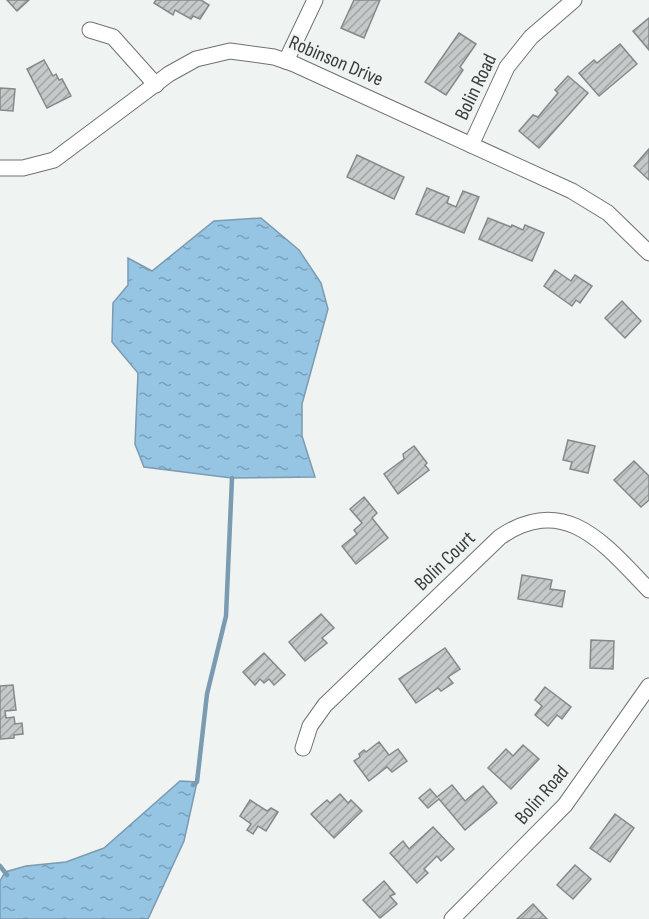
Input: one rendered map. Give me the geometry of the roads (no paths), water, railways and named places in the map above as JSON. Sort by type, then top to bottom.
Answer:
[{"type":"street","points":[[286,61],[315,0]]},
{"type":"street","name":"Bolin Road","points":[[471,145],[507,67],[531,38],[574,0]]},
{"type":"street","points":[[90,30],[113,37],[156,85]]},
{"type":"street","name":"Robinson Drive","points":[[0,168],[23,168],[54,160],[182,66],[196,59],[230,51],[252,53],[286,61],[572,191],[608,213],[649,252]]},
{"type":"street","name":"Bolin Court","points":[[303,748],[310,726],[325,705],[500,537],[511,530],[544,520],[583,529],[603,544],[649,590]]},
{"type":"street","name":"Bolin Road","points":[[452,919],[565,806],[649,686]]},
{"type":"water","points":[[261,218],[299,250],[321,283],[328,309],[302,404],[302,436],[315,477],[232,478],[144,467],[135,444],[138,373],[112,342],[113,303],[128,285],[128,258],[152,271],[214,221]]},
{"type":"water","points":[[180,781],[197,782],[184,841],[148,919],[0,919],[0,881],[5,872],[26,866],[66,862],[104,848]]},
{"type":"waterway","points":[[193,785],[197,782],[207,694],[226,616],[232,478]]},
{"type":"waterway","points":[[0,866],[7,875]]}]
